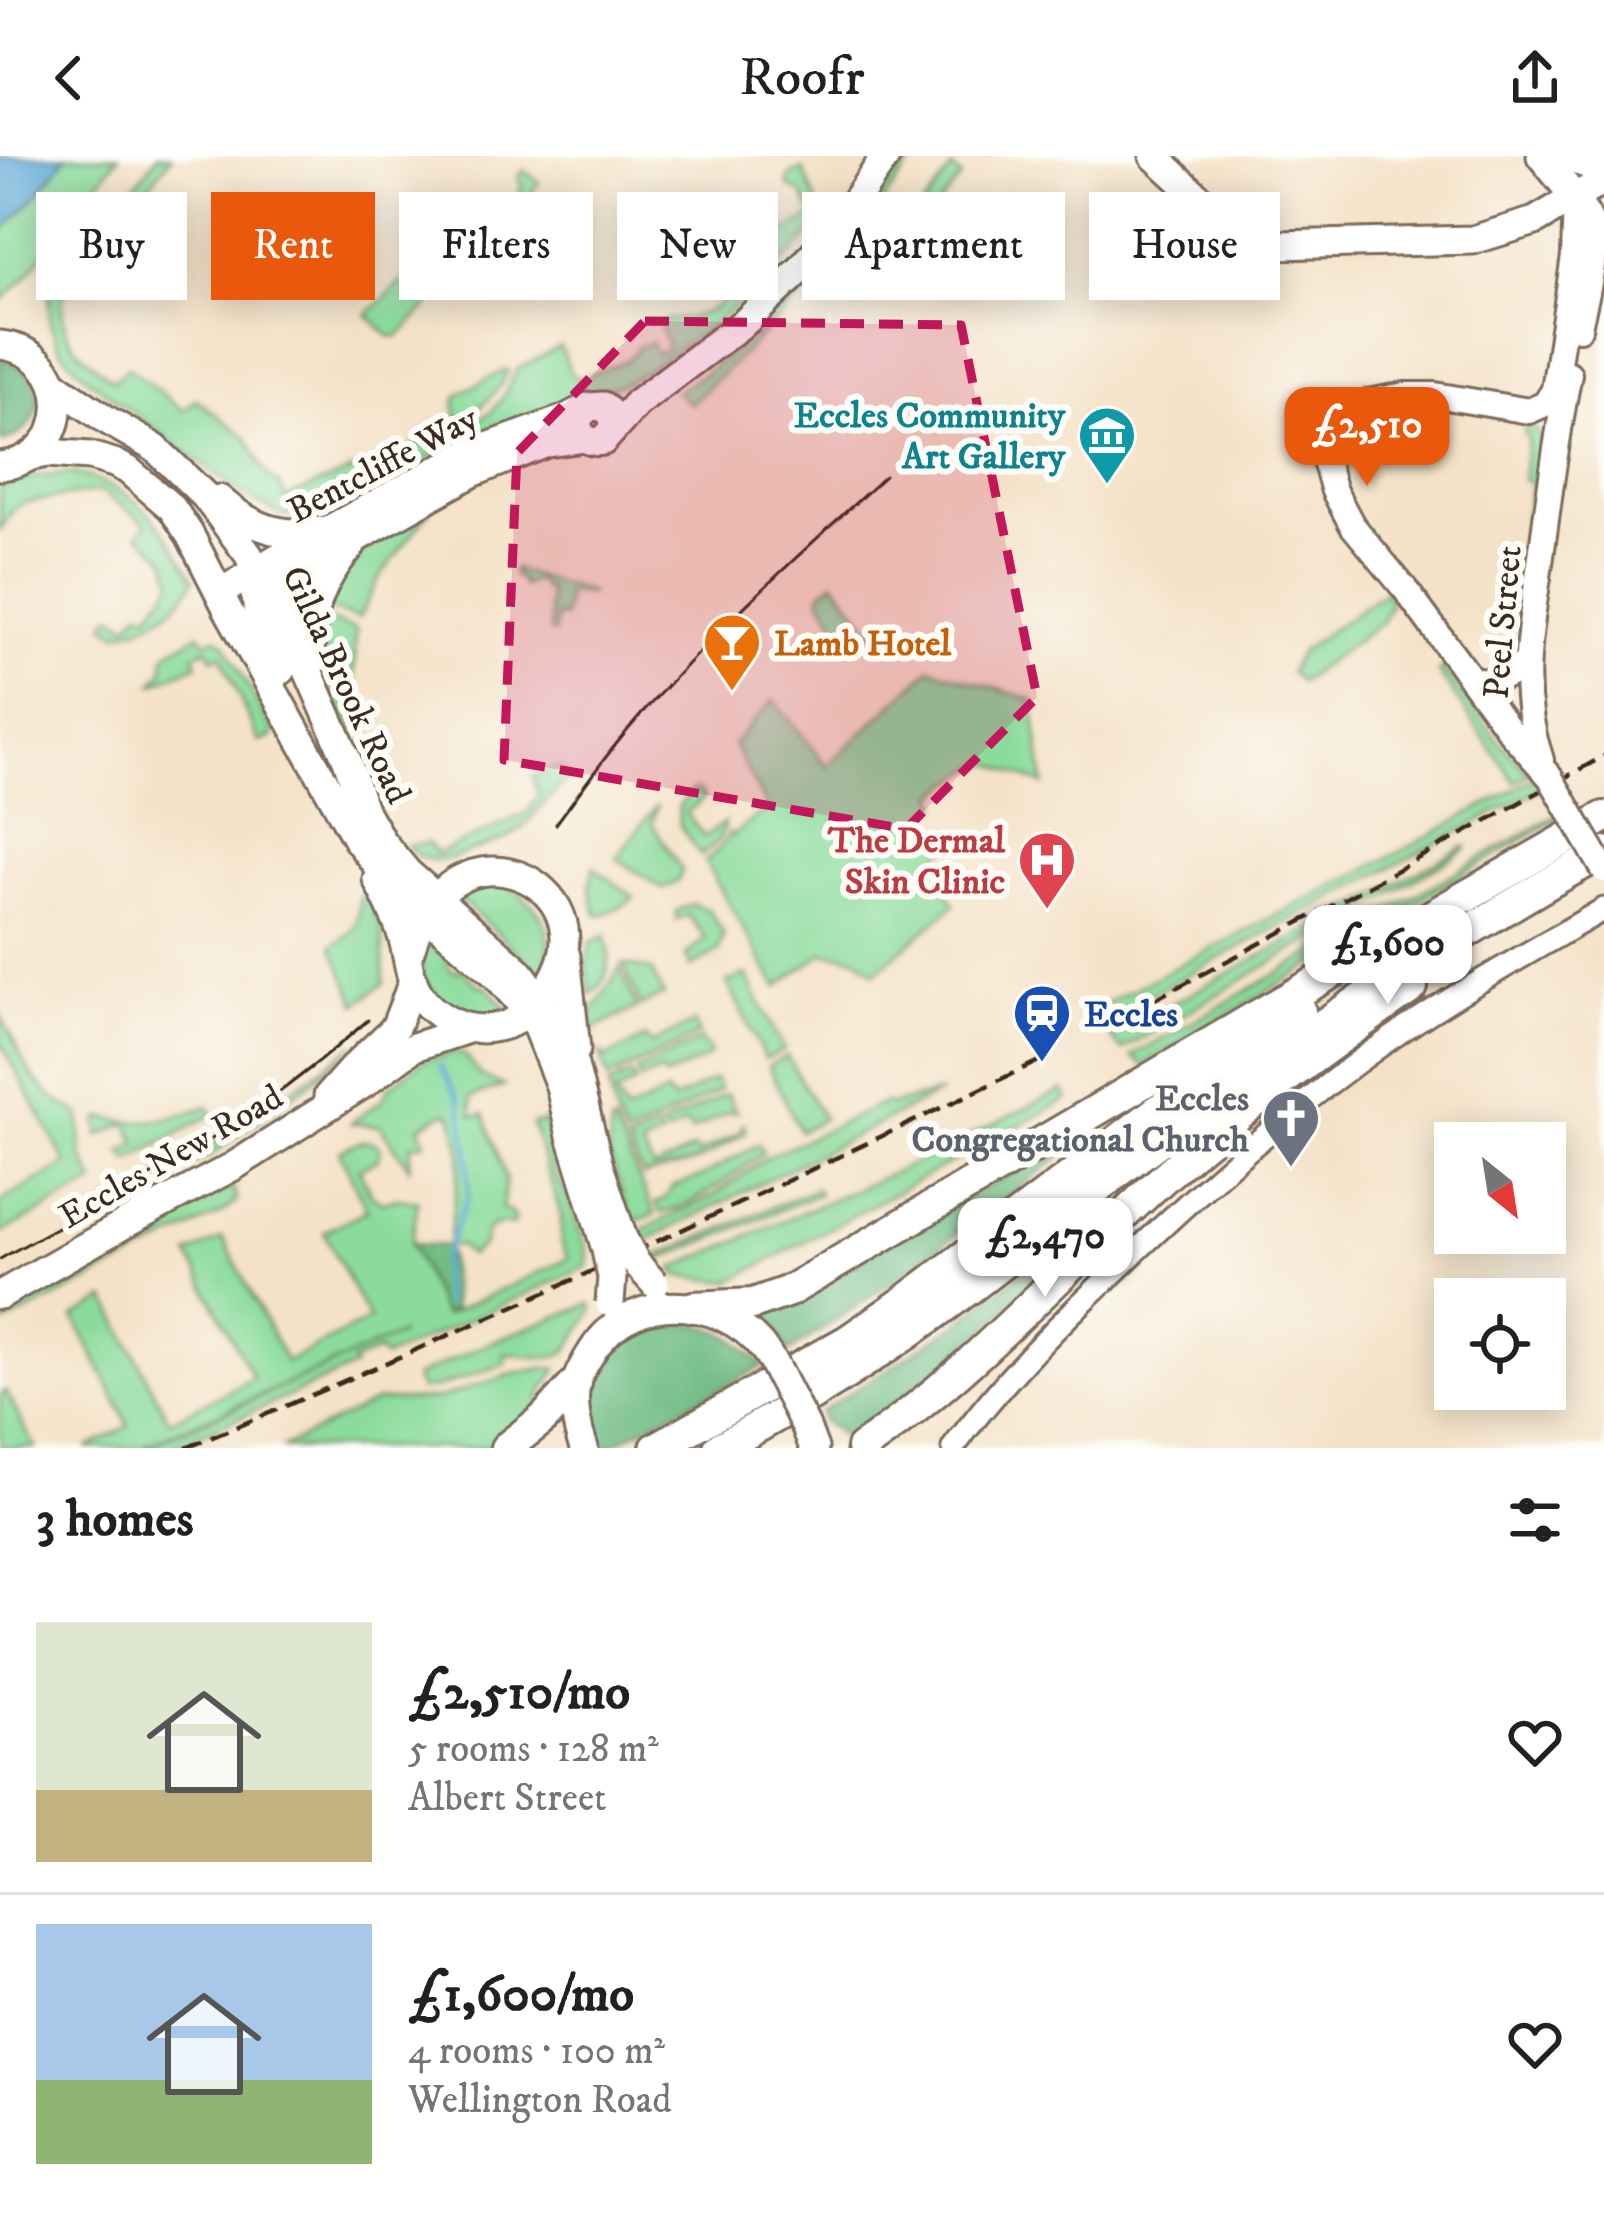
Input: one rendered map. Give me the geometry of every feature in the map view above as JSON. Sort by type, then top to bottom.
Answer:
[{"type":"highway","points":[[687,1306],[753,1304],[777,1297],[1604,817]]},
{"type":"highway","points":[[718,1448],[858,1366],[932,1316],[1172,1131],[1326,1020],[1432,952],[1604,853]]},
{"type":"highway","points":[[862,1448],[927,1401],[1221,1129],[1333,1043],[1604,853]]},
{"type":"highway","points":[[656,1448],[866,1328],[1157,1111],[1474,893]]},
{"type":"highway","points":[[518,1439],[576,1383]]},
{"type":"main road","name":"Bentcliffe Way","points":[[359,525],[463,456],[565,419],[637,403],[746,321],[801,269],[886,156]]},
{"type":"main road","points":[[1154,156],[1223,220],[1242,233],[1277,245],[1473,240],[1534,221],[1604,180]]},
{"type":"main road","points":[[1537,408],[1554,390],[1571,278],[1576,199],[1541,156]]},
{"type":"main road","points":[[1562,156],[1604,165]]},
{"type":"main road","name":"Peel Street","points":[[1546,771],[1528,720],[1527,661],[1556,449],[1593,260],[1592,228],[1576,199]]},
{"type":"main road","points":[[0,345],[28,353],[44,366],[54,384],[56,423],[47,442],[32,456]]},
{"type":"main road","points":[[54,384],[200,479],[250,522],[293,535],[359,525]]},
{"type":"main road","points":[[1537,408],[1435,395],[1368,402],[1344,416],[1328,447],[1327,464],[1334,491],[1352,525],[1546,771],[1604,871]]},
{"type":"main road","points":[[1537,408],[1556,449]]},
{"type":"main road","name":"Bentcliffe Way","points":[[248,585],[359,525],[472,473],[547,443],[584,438],[577,424],[599,414]]},
{"type":"main road","points":[[155,448],[248,585]]},
{"type":"main road","name":"Gilda Brook Road","points":[[0,466],[47,453],[90,456],[128,470],[288,625],[347,760],[362,807],[406,872],[418,937]]},
{"type":"main road","points":[[317,689],[309,643],[316,605],[359,525]]},
{"type":"main road","name":"Gilda Brook Road","points":[[248,585],[259,621],[321,751],[336,801],[356,838],[392,885],[418,937],[496,975],[535,1005],[568,1047],[614,1242]]},
{"type":"main road","points":[[1473,680],[1498,680],[1527,661]]},
{"type":"main road","points":[[347,760],[385,828],[405,854],[425,868],[470,874],[509,872],[530,880],[551,900],[564,937],[580,1085]]},
{"type":"main road","points":[[356,838],[397,921],[418,937],[433,1010],[448,1021],[484,1028],[525,1048],[542,1069],[571,1136]]},
{"type":"main road","points":[[418,937],[470,874]]},
{"type":"main road","name":"Eccles New Road","points":[[314,1113],[395,1028],[418,937]]},
{"type":"main road","points":[[535,1005],[557,971],[564,937]]},
{"type":"main road","name":"Gilda Brook Road","points":[[535,1005],[571,1136],[614,1242]]},
{"type":"main road","name":"Eccles New Road","points":[[0,1295],[234,1166],[365,1083],[414,1046],[484,1028],[535,1005]]},
{"type":"main road","points":[[614,1242],[656,1284],[687,1306],[737,1323],[758,1341],[810,1437]]},
{"type":"main road","points":[[584,1448],[576,1414],[576,1383],[600,1340],[610,1303],[614,1242]]},
{"type":"main road","points":[[600,1340],[636,1316],[663,1307],[687,1306]]},
{"type":"street","points":[[953,1448],[1011,1378],[1101,1284],[1290,1115],[1436,1008],[1604,909]]},
{"type":"highlighted area","points":[[645,321],[961,325],[1037,697],[906,829],[504,760],[517,453]]},
{"type":"green space","points":[[67,156],[119,156],[91,192],[39,192]]},
{"type":"green space","points":[[158,156],[172,156],[144,192],[130,192]]},
{"type":"green space","points":[[906,156],[916,156],[890,192],[880,192]]},
{"type":"green space","points":[[952,168],[961,178],[949,192],[934,192]]},
{"type":"green space","points":[[803,169],[812,192],[788,186],[789,176]]},
{"type":"green space","points":[[524,170],[539,182],[532,192],[519,192],[518,178]]},
{"type":"green space","points":[[34,199],[36,264],[0,302],[0,233]]},
{"type":"green space","points":[[778,218],[785,232],[802,222],[802,243],[778,269],[784,256],[778,247]]},
{"type":"green space","points":[[399,284],[399,300],[434,300],[396,337],[367,315]]},
{"type":"green space","points":[[802,290],[772,326],[756,333]]},
{"type":"green space","points":[[49,300],[63,300],[64,325],[82,354],[114,381],[128,367],[184,411],[196,399],[247,438],[285,498],[413,446],[434,443],[439,452],[332,510],[305,517],[281,515],[242,494],[91,381],[61,351],[50,324]]},
{"type":"green space","points":[[743,300],[705,332],[626,383],[571,397],[557,408],[463,439],[459,430],[491,412],[517,369],[560,347],[578,379],[625,361],[636,348],[651,342],[656,354],[668,348],[662,321],[696,316],[719,304]]},
{"type":"green space","points":[[767,331],[690,404],[676,392],[752,336]]},
{"type":"green space","points":[[0,359],[29,374],[38,399],[29,425],[1,442]]},
{"type":"green space","points":[[505,370],[495,393],[459,422],[455,404],[459,394]]},
{"type":"green space","points":[[1526,423],[1542,440],[1528,553],[1521,552],[1531,481],[1523,480]]},
{"type":"green space","points":[[74,473],[130,497],[157,522],[191,573],[194,580],[181,600],[152,621],[118,633],[105,625],[112,614],[128,625],[140,611],[149,614],[173,582],[166,558],[138,534],[147,524],[100,491],[23,503],[0,530],[0,487],[32,477]]},
{"type":"green space","points":[[431,509],[379,578],[359,618],[323,608],[361,551]]},
{"type":"green space","points":[[514,568],[590,592],[567,592],[564,617],[556,616],[555,633],[550,632],[548,588],[543,589],[538,579],[523,586],[513,576]]},
{"type":"green space","points":[[834,581],[874,632],[864,639],[845,638],[820,597]]},
{"type":"green space","points":[[1386,591],[1390,604],[1382,622],[1300,682],[1289,672],[1300,652]]},
{"type":"green space","points":[[322,619],[356,629],[352,738],[329,681]]},
{"type":"green space","points":[[200,634],[205,642],[215,637],[224,642],[272,737],[259,742],[221,655],[212,658],[208,648],[194,655],[198,664],[152,685],[163,672],[168,652]]},
{"type":"green space","points":[[931,668],[1033,700],[1044,785],[991,763],[970,770],[936,795],[940,804],[929,817],[948,845],[930,867],[955,904],[875,973],[857,957],[823,953],[777,987],[705,862],[730,833],[732,836],[767,808],[733,744],[774,700],[827,766]]},
{"type":"green space","points":[[1443,668],[1529,774],[1515,782],[1438,672]]},
{"type":"green space","points":[[559,766],[570,775],[508,838],[450,859],[420,857],[406,846],[428,843],[437,854],[526,813],[539,796],[532,777]]},
{"type":"green space","points":[[1535,778],[1543,787],[1100,1021],[1095,1012],[1104,1004]]},
{"type":"green space","points":[[693,790],[704,798],[686,813],[704,837],[724,823],[720,838],[701,856],[679,824],[679,806]]},
{"type":"green space","points":[[657,805],[652,824],[682,870],[678,881],[663,889],[616,858]]},
{"type":"green space","points":[[1559,814],[1143,1065],[1132,1056]]},
{"type":"green space","points":[[1466,846],[1122,1050],[1110,1037]]},
{"type":"green space","points":[[593,867],[634,897],[614,910],[596,913],[590,887]]},
{"type":"green space","points":[[478,885],[509,887],[539,913],[549,942],[542,974],[455,895]]},
{"type":"green space","points":[[366,894],[382,928],[384,983],[357,1004],[332,946],[355,926],[359,897]]},
{"type":"green space","points":[[693,904],[709,910],[724,935],[718,952],[691,967],[686,956],[706,938],[688,915],[677,920],[676,911]]},
{"type":"green space","points":[[605,936],[608,968],[590,995],[591,942]]},
{"type":"green space","points":[[421,937],[445,956],[450,969],[460,968],[478,985],[487,986],[508,1010],[491,1019],[450,1011],[421,977]]},
{"type":"green space","points":[[623,964],[651,970],[664,995],[641,1006]]},
{"type":"green space","points":[[620,968],[637,1008],[592,1030],[591,1010]]},
{"type":"green space","points":[[746,975],[784,1050],[765,1059],[727,982]]},
{"type":"green space","points":[[0,1014],[39,1084],[80,1114],[82,1155],[95,1183],[0,1234],[0,1202],[67,1164],[0,1041]]},
{"type":"green space","points":[[694,1023],[699,1034],[608,1079],[600,1051],[605,1058],[646,1038],[651,1044]]},
{"type":"green space","points":[[700,1040],[710,1052],[707,1058],[665,1077],[660,1072],[641,1081],[637,1072]]},
{"type":"green space","points":[[355,1044],[308,1085],[209,1157],[172,1170],[267,1108]]},
{"type":"green space","points":[[465,1055],[480,1075],[504,1086],[471,1097],[473,1116],[484,1114],[506,1178],[502,1208],[514,1218],[513,1224],[486,1231],[484,1244],[469,1256],[460,1246],[448,1246],[461,1155],[453,1116],[446,1112],[419,1127],[426,1142],[411,1145],[409,1167],[380,1126],[351,1123],[420,1063]]},
{"type":"green space","points":[[787,1056],[823,1119],[800,1131],[768,1066]]},
{"type":"green space","points":[[631,1075],[636,1083],[616,1094],[626,1113],[667,1093],[673,1101],[715,1079],[720,1090],[626,1138],[609,1085]]},
{"type":"green space","points":[[1063,1090],[1068,1099],[730,1282],[678,1275],[674,1268],[891,1174]]},
{"type":"green space","points":[[942,1092],[643,1242],[636,1233],[715,1195],[767,1157],[886,1102],[890,1105]]},
{"type":"green space","points":[[727,1094],[736,1112],[691,1131],[687,1124],[667,1134],[662,1126]]},
{"type":"green space","points":[[1137,1100],[900,1276],[789,1352],[767,1313]]},
{"type":"green space","points":[[208,1106],[213,1114],[129,1161],[122,1152],[137,1143],[127,1123],[99,1136],[102,1117],[156,1120]]},
{"type":"green space","points":[[545,1121],[556,1175],[587,1250],[588,1266],[384,1358],[379,1351],[353,1362],[354,1367],[170,1448],[145,1448],[402,1334],[138,1448],[86,1448],[129,1426],[74,1317],[107,1299],[169,1421],[253,1378],[189,1255],[223,1238],[286,1362],[369,1320],[324,1232],[367,1210],[339,1151],[356,1143],[371,1141],[381,1149],[378,1159],[359,1169],[371,1195],[383,1202],[418,1201],[411,1244],[444,1316],[568,1259],[561,1242],[561,1215],[532,1124]]},
{"type":"green space","points":[[614,1123],[655,1214],[631,1223],[609,1153]]},
{"type":"green space","points":[[745,1124],[746,1132],[698,1161],[643,1176],[628,1143],[657,1128],[662,1136],[642,1147],[654,1169],[694,1149],[698,1154],[741,1132]]},
{"type":"green space","points":[[759,1144],[763,1153],[727,1180],[661,1213],[656,1203],[672,1187],[701,1177]]},
{"type":"green space","points":[[233,1188],[237,1201],[224,1212],[0,1326],[0,1317]]},
{"type":"green space","points":[[816,1189],[819,1194],[660,1260],[657,1256]]},
{"type":"green space","points":[[1101,1210],[1106,1216],[1044,1275],[884,1416],[850,1441],[822,1421],[820,1412],[956,1325]]},
{"type":"green space","points":[[411,1244],[448,1246],[453,1310],[443,1315]]},
{"type":"green space","points":[[591,1304],[593,1310],[560,1355],[505,1354],[506,1364],[420,1390],[415,1377]]},
{"type":"green space","points":[[672,1321],[723,1333],[763,1366],[599,1448],[594,1404],[606,1362],[631,1337]]},
{"type":"green space","points":[[543,1368],[557,1369],[540,1398],[540,1407],[484,1448],[281,1448],[376,1401],[438,1399]]},
{"type":"green space","points":[[5,1391],[36,1448],[1,1448],[0,1394]]},
{"type":"water","points":[[0,156],[67,156],[34,199],[0,233]]},
{"type":"waterway","points":[[440,1065],[460,1102],[468,1153],[468,1196],[443,1260],[446,1304]]},
{"type":"tram line","points":[[556,824],[617,743],[680,672],[885,476]]},
{"type":"tram line","points":[[0,1259],[214,1137],[368,1020]]},
{"type":"railway","points":[[1104,1026],[1604,756]]},
{"type":"railway","points":[[186,1448],[620,1259],[1047,1057]]},
{"type":"place","name":"Eccles Community Art Gallery","points":[[1107,486]]},
{"type":"place","name":"Lamb Hotel","points":[[732,693]]},
{"type":"place","name":"The Dermal Skin Clinic","points":[[1047,911]]},
{"type":"place","name":"Eccles","points":[[1042,1064]]},
{"type":"place","name":"Eccles Congregational Church","points":[[1291,1169]]}]
